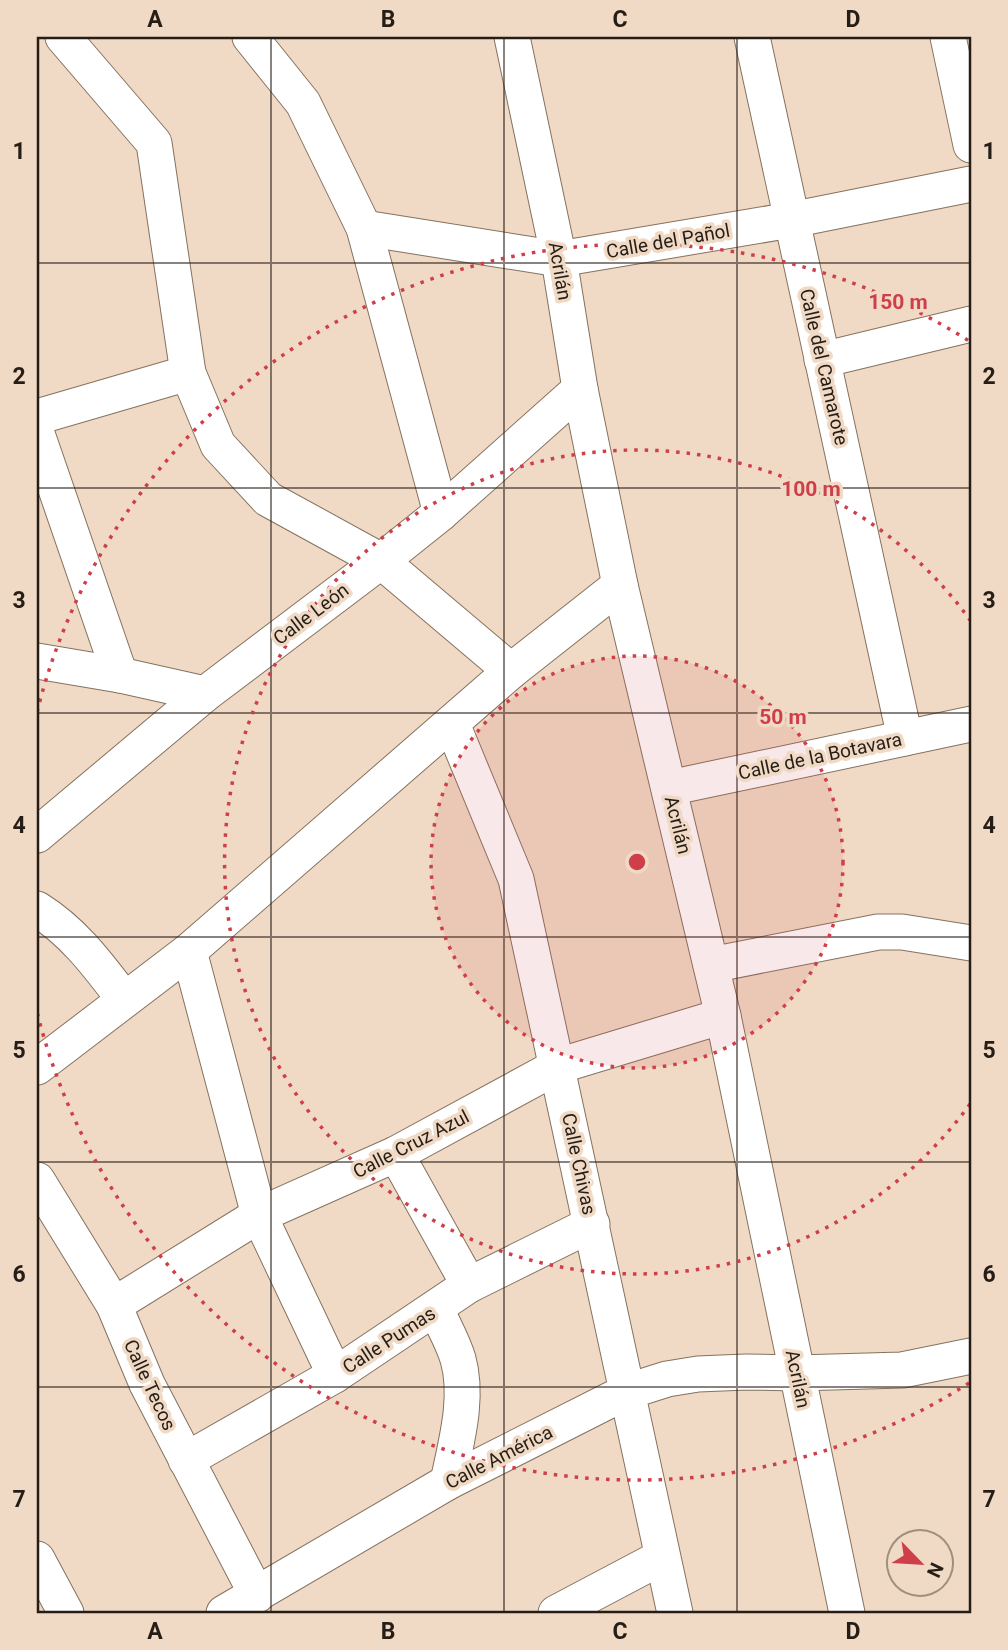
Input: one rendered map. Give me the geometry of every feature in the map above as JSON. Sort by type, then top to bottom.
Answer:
[{"type":"street","points":[[63,37],[154,144],[188,373],[218,445],[268,499],[381,561],[511,671]]},
{"type":"street","points":[[250,37],[303,103],[364,228],[441,513]]},
{"type":"street","name":"Acrilán","points":[[512,37],[559,259],[580,389],[620,585],[723,1016],[847,1613]]},
{"type":"street","name":"Calle del Camarote","points":[[752,37],[905,738]]},
{"type":"street","points":[[947,37],[971,145]]},
{"type":"street","name":"Calle del Pañol","points":[[364,228],[559,259],[791,220],[971,184]]},
{"type":"street","points":[[822,359],[971,324]]},
{"type":"street","points":[[37,417],[188,373]]},
{"type":"street","name":"Calle León","points":[[37,835],[205,694],[441,513],[580,389]]},
{"type":"street","points":[[37,434],[120,675]]},
{"type":"street","points":[[37,1067],[189,951],[511,671],[620,585]]},
{"type":"street","points":[[37,661],[120,675],[205,694]]},
{"type":"street","name":"Calle Chivas","points":[[452,724],[516,879],[593,1224],[626,1392],[675,1613]]},
{"type":"street","name":"Calle de la Botavara","points":[[669,788],[971,724]]},
{"type":"street","points":[[37,909],[58,923],[83,947],[124,999]]},
{"type":"street","points":[[711,965],[878,932],[902,932],[971,943]]},
{"type":"street","points":[[189,951],[259,1215],[335,1375]]},
{"type":"street","name":"Calle Cruz Azul","points":[[114,1305],[259,1215],[396,1154],[558,1066],[723,1016]]},
{"type":"street","points":[[396,1154],[469,1285]]},
{"type":"street","name":"Calle Tecos","points":[[37,1180],[114,1305],[147,1384],[257,1595]]},
{"type":"street","name":"Calle Pumas","points":[[187,1460],[335,1375],[469,1285],[593,1224]]},
{"type":"street","points":[[436,1309],[458,1359],[461,1388],[460,1424],[448,1482]]},
{"type":"street","name":"Calle América","points":[[225,1613],[448,1482],[626,1392],[667,1378],[698,1374],[902,1370],[971,1356]]},
{"type":"street","points":[[556,1613],[662,1557]]},
{"type":"street","points":[[37,1559],[66,1613]]}]
